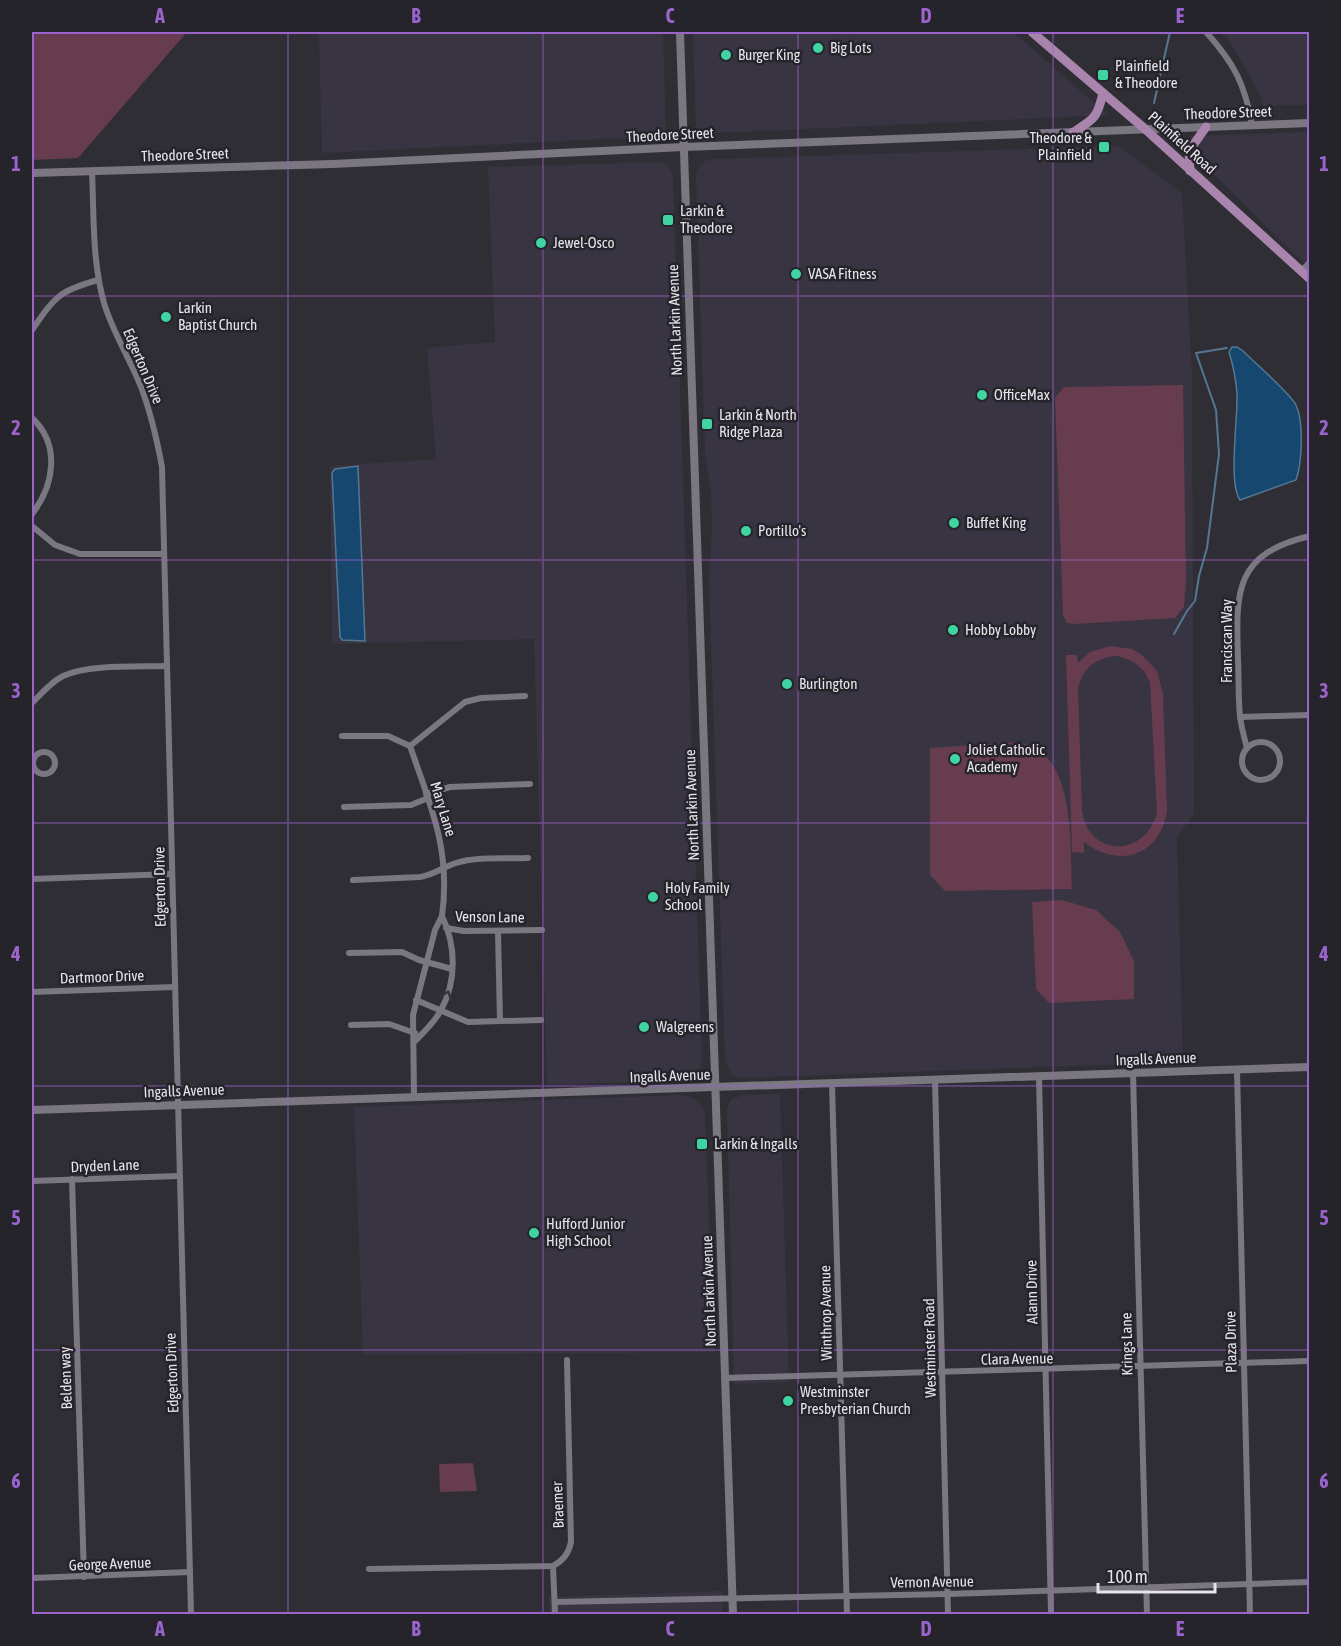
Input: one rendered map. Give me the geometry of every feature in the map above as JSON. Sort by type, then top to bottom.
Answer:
[{"type":"main road","name":"North Larkin Avenue","points":[[680,32],[733,1614]]},
{"type":"main road","name":"Plainfield Road","points":[[1032,32],[1145,129],[1310,279]]},
{"type":"main road","points":[[1072,133],[1094,119],[1103,93]]},
{"type":"main road","name":"Theodore Street","points":[[684,147],[1310,123]]},
{"type":"main road","points":[[1190,171],[1189,151],[1206,127]]},
{"type":"street","points":[[1206,32],[1225,55],[1239,78],[1248,98],[1252,125]]},
{"type":"street","name":"Theodore Street","points":[[32,173],[333,164],[684,147]]},
{"type":"street","name":"Edgerton Drive","points":[[92,171],[98,280],[117,339],[141,386],[158,441],[162,467],[162,554],[191,1614]]},
{"type":"street","points":[[1301,271],[1310,262]]},
{"type":"street","points":[[32,330],[51,303],[63,292],[72,287],[98,280]]},
{"type":"street","points":[[32,418],[40,426],[51,448],[52,467],[46,489],[32,514]]},
{"type":"street","points":[[32,526],[55,545],[80,554],[162,554]]},
{"type":"street","name":"Franciscan Way","points":[[1246,748],[1257,742],[1269,743],[1274,747],[1278,752],[1280,763],[1275,774],[1263,780],[1250,777],[1245,772],[1241,760],[1246,748],[1240,717],[1237,612],[1240,591],[1247,575],[1260,558],[1275,548],[1310,536]]},
{"type":"street","points":[[32,704],[45,689],[62,676],[79,670],[166,666]]},
{"type":"street","points":[[342,736],[388,736],[410,746],[465,702],[481,698],[525,696]]},
{"type":"street","points":[[1240,717],[1310,715]]},
{"type":"street","name":"Mary Lane","points":[[410,746],[437,823],[444,868],[442,916],[437,925],[416,1000],[412,1032],[414,1098]]},
{"type":"street","points":[[344,807],[411,805],[450,787],[530,784]]},
{"type":"street","points":[[353,880],[420,877],[465,861],[528,858]]},
{"type":"street","points":[[32,879],[172,874]]},
{"type":"street","name":"Mary Lane","points":[[414,1042],[441,1012],[450,985],[453,956],[448,929],[442,916]]},
{"type":"street","name":"Venson Lane","points":[[437,925],[464,931],[542,930]]},
{"type":"street","points":[[498,930],[500,1021]]},
{"type":"street","points":[[349,953],[402,952],[452,969]]},
{"type":"street","name":"Dartmoor Drive","points":[[32,992],[174,987]]},
{"type":"street","points":[[416,1000],[468,1022],[541,1020]]},
{"type":"street","points":[[351,1025],[389,1024],[421,1035]]},
{"type":"street","name":"Ingalls Avenue","points":[[32,1110],[1310,1067]]},
{"type":"street","name":"Plaza Drive","points":[[1237,1070],[1250,1614]]},
{"type":"street","name":"Krings Lane","points":[[1133,1073],[1147,1614]]},
{"type":"street","name":"Alann Drive","points":[[1039,1077],[1051,1614]]},
{"type":"street","name":"Westminster Road","points":[[935,1080],[948,1614]]},
{"type":"street","name":"Winthrop Avenue","points":[[832,1084],[847,1614]]},
{"type":"street","name":"Dryden Lane","points":[[32,1180],[178,1176]]},
{"type":"street","name":"Belden way","points":[[72,1179],[84,1577]]},
{"type":"street","name":"Braemer","points":[[553,1566],[561,1563],[572,1542],[567,1360]]},
{"type":"street","name":"Clara Avenue","points":[[725,1378],[1310,1361]]},
{"type":"street","points":[[369,1569],[553,1566],[555,1614]]},
{"type":"street","name":"George Avenue","points":[[32,1578],[190,1572]]},
{"type":"street","name":"Vernon Avenue","points":[[555,1602],[948,1594],[1310,1582]]},
{"type":"shaded area","points":[[32,32],[187,32],[78,158],[32,160]]},
{"type":"shaded area","points":[[319,32],[663,32],[666,136],[322,153]]},
{"type":"shaded area","points":[[693,32],[1013,32],[1108,115],[696,134]]},
{"type":"shaded area","points":[[1222,32],[1309,32],[1309,105],[1263,106],[1261,96],[1229,40]]},
{"type":"shaded area","points":[[1309,132],[1309,268],[1192,153],[1191,136]]},
{"type":"shaded area","points":[[1118,146],[1182,193],[1192,373],[1194,813],[1177,838],[1183,1062],[739,1078],[731,1074],[725,1059],[709,581],[712,528],[711,492],[705,453],[696,176],[698,169],[705,161],[715,159]]},
{"type":"shaded area","points":[[657,162],[669,167],[673,176],[702,1061],[698,1073],[689,1080],[547,1085],[534,639],[332,644],[330,466],[436,459],[427,348],[495,342],[488,167]]},
{"type":"shaded area","points":[[1183,385],[1186,583],[1184,607],[1175,618],[1067,623],[1063,615],[1055,398],[1064,387]]},
{"type":"shaded area","points":[[1110,646],[1132,649],[1142,655],[1157,671],[1163,694],[1167,810],[1163,826],[1156,838],[1147,847],[1124,856],[1111,855],[1084,842],[1084,853],[1072,852],[1066,655],[1077,655],[1078,663],[1090,652]],"holes":[[[1118,656],[1141,668],[1150,682],[1157,813],[1150,828],[1141,839],[1129,845],[1117,846],[1105,844],[1094,837],[1086,826],[1082,810],[1078,688],[1087,669],[1103,658]]]},
{"type":"shaded area","points":[[1019,742],[1037,749],[1049,760],[1058,776],[1068,813],[1072,889],[945,891],[930,875],[930,748]]},
{"type":"shaded area","points":[[1062,900],[1096,910],[1120,932],[1134,961],[1134,999],[1049,1003],[1036,989],[1032,902]]},
{"type":"shaded area","points":[[780,1094],[789,1382],[734,1384],[727,1107],[732,1099],[744,1095]]},
{"type":"shaded area","name":"Hufford Junior High School","points":[[682,1095],[694,1098],[701,1104],[705,1113],[714,1352],[363,1355],[354,1107]]},
{"type":"shaded area","points":[[473,1463],[477,1491],[440,1492],[439,1464]]},
{"type":"shaded area","points":[[722,1591],[722,1614],[550,1614],[549,1597]]},
{"type":"water","points":[[1232,347],[1243,351],[1292,399],[1299,412],[1301,432],[1301,453],[1296,480],[1240,500],[1236,492],[1234,465],[1237,394],[1229,352]]},
{"type":"water","points":[[358,466],[365,641],[342,640],[340,637],[332,473],[335,469]]},
{"type":"waterway","points":[[1154,103],[1170,32]]},
{"type":"waterway","points":[[1174,634],[1195,601],[1207,548],[1219,454],[1216,410],[1196,353],[1227,348]]},
{"type":"place","name":"Big Lots","points":[[818,48]]},
{"type":"place","name":"Burger King","points":[[726,55]]},
{"type":"place","name":"Plainfield & Theodore","points":[[1103,75]]},
{"type":"place","name":"Theodore & Plainfield","points":[[1104,147]]},
{"type":"place","name":"Larkin & Theodore","points":[[668,220]]},
{"type":"place","name":"Jewel-Osco","points":[[541,243]]},
{"type":"place","name":"VASA Fitness","points":[[796,274]]},
{"type":"place","name":"Larkin Baptist Church","points":[[166,317]]},
{"type":"place","name":"OfficeMax","points":[[982,395]]},
{"type":"place","name":"Larkin & North Ridge Plaza","points":[[707,424]]},
{"type":"place","name":"Buffet King","points":[[954,523]]},
{"type":"place","name":"Portillo's","points":[[746,531]]},
{"type":"place","name":"Hobby Lobby","points":[[953,630]]},
{"type":"place","name":"Burlington","points":[[787,684]]},
{"type":"place","name":"Joliet Catholic Academy","points":[[955,759]]},
{"type":"place","name":"Holy Family School","points":[[653,897]]},
{"type":"place","name":"Walgreens","points":[[644,1027]]},
{"type":"place","name":"Larkin & Ingalls","points":[[702,1144]]},
{"type":"place","name":"Hufford Junior High School","points":[[534,1233]]},
{"type":"place","name":"Westminster Presbyterian Church","points":[[788,1401]]}]
